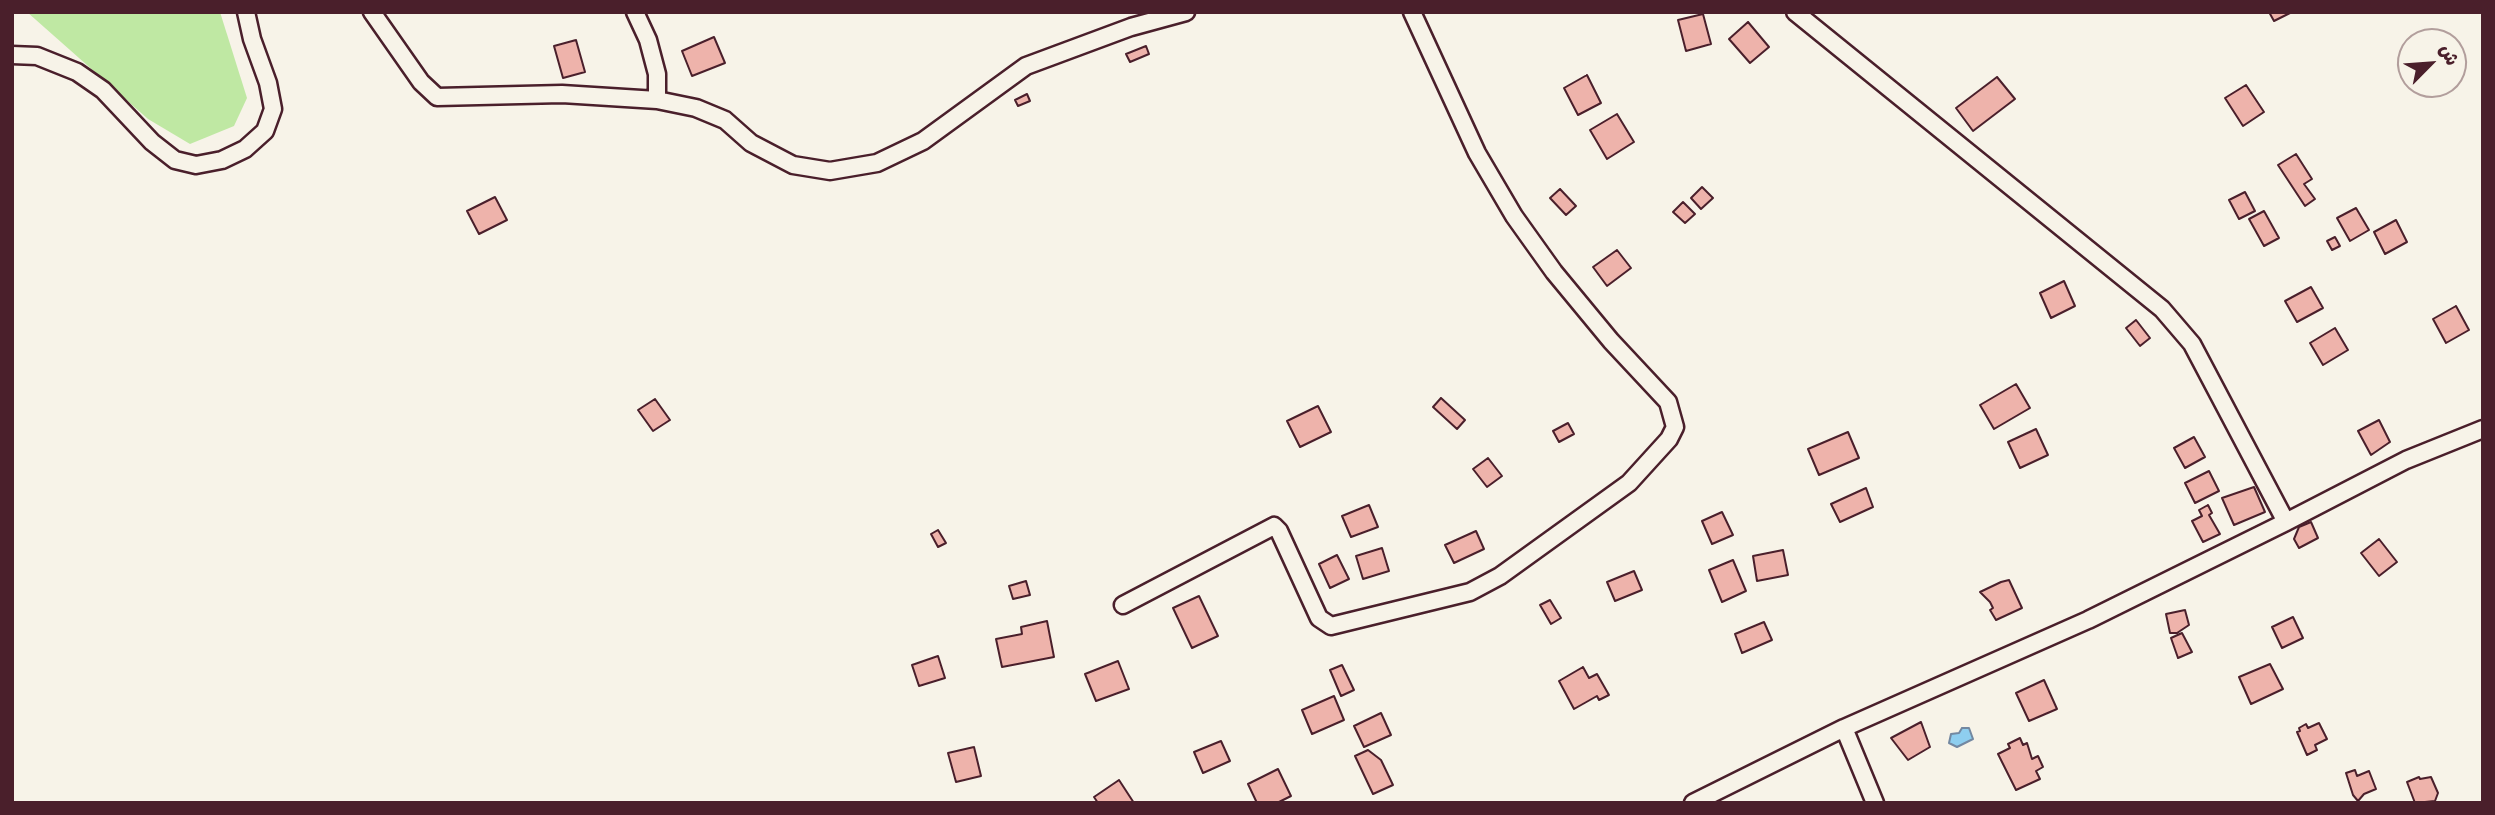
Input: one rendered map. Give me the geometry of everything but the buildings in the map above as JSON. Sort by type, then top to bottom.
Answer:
[{"type":"street","points":[[12,55],[37,56],[77,72],[103,90],[152,142],[175,160],[196,165],[222,160],[245,149],[265,131],[272,109],[268,83],[252,40],[246,12]]},
{"type":"street","points":[[372,12],[421,82],[437,97],[562,94],[657,100],[696,108],[725,120],[751,144],[793,165],[830,171],[877,163],[923,141],[1026,66],[1131,27],[1186,12]]},
{"type":"street","points":[[635,12],[648,40],[657,74],[657,100]]},
{"type":"street","points":[[1123,606],[1274,526],[1279,531],[1319,618],[1331,626],[1470,593],[1500,576],[1629,483],[1669,439],[1675,427],[1668,402],[1587,312],[1514,216],[1478,153],[1412,12]]},
{"type":"street","points":[[1795,12],[2162,309],[2192,344],[2286,522]]},
{"type":"street","points":[[1693,803],[1844,728],[2088,620],[2406,460],[2483,429]]},
{"type":"street","points":[[1844,728],[1875,803]]},
{"type":"green space","points":[[27,12],[220,12],[247,98],[234,126],[190,144],[148,119]]},
{"type":"water","points":[[1962,728],[1969,728],[1973,739],[1957,747],[1949,743],[1951,734],[1959,733]]}]
